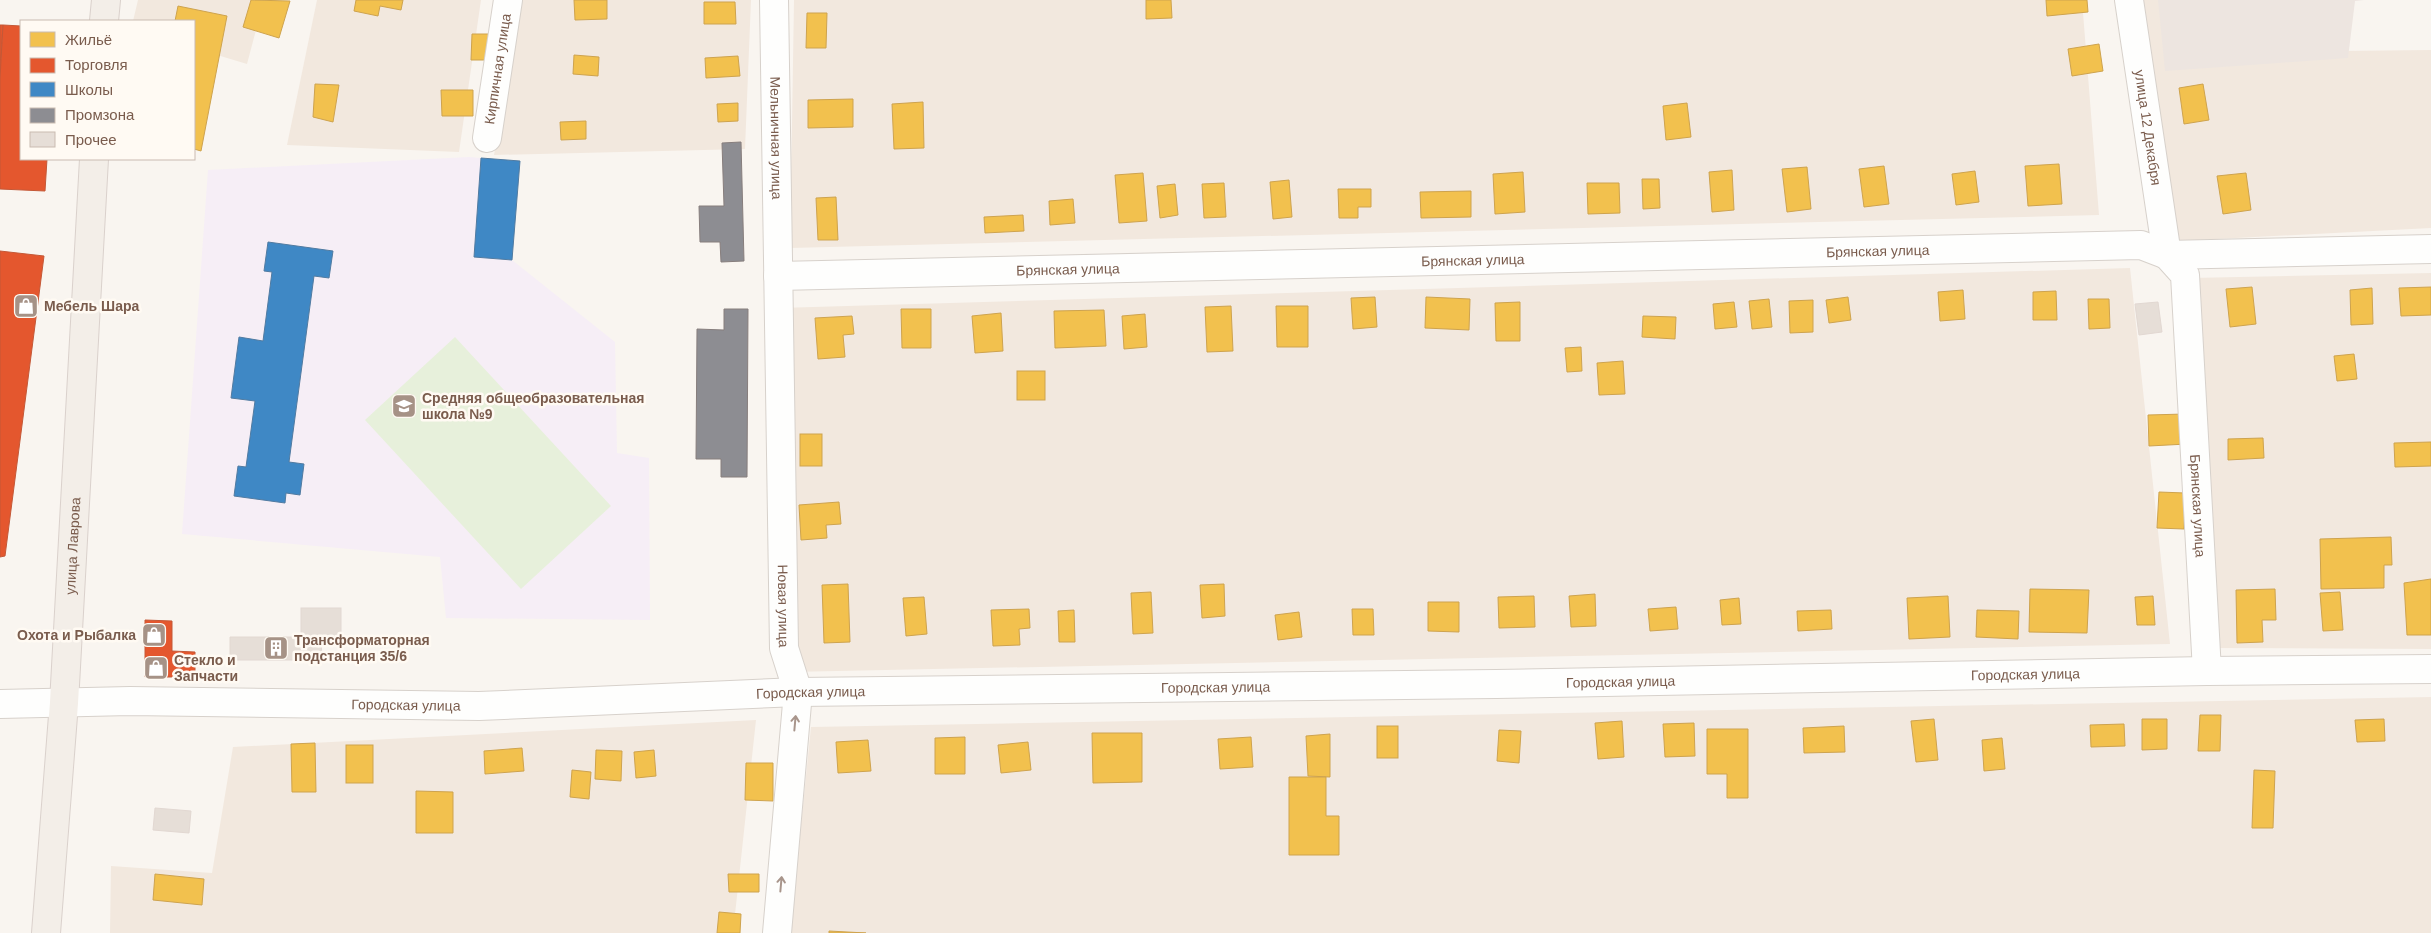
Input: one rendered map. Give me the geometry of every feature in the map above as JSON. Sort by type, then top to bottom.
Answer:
[{"type":"main road","points":[[104,20],[106,0]]},
{"type":"main road","name":"улица Лаврова","points":[[46,933],[64,703],[94,160]]},
{"type":"street","name":"Кирпичная улица","points":[[487,138],[508,0]]},
{"type":"street","name":"Мельничная улица","points":[[774,0],[778,276]]},
{"type":"street","name":"улица 12 Декабря","points":[[2129,0],[2166,256]]},
{"type":"street","name":"Брянская улица","points":[[778,276],[2141,246],[2166,256],[2431,249]]},
{"type":"street","name":"Брянская улица","points":[[2166,256],[2184,275],[2207,671]]},
{"type":"street","name":"Новая улица","points":[[777,933],[798,692],[784,648],[778,276]]},
{"type":"street","name":"Городская улица","points":[[0,704],[130,701],[480,706],[798,692],[1506,684],[2207,671],[2431,670]]},
{"type":"shaded area","points":[[138,0],[264,0],[247,64],[195,48],[195,20],[133,20]]},
{"type":"shaded area","points":[[317,0],[481,0],[459,152],[287,145]]},
{"type":"shaded area","points":[[521,0],[751,0],[745,149],[494,155]]},
{"type":"shaded area","points":[[794,0],[2082,0],[2099,215],[790,248]]},
{"type":"shaded area","points":[[2139,0],[2319,0],[2337,51],[2431,50],[2431,228],[2159,242]]},
{"type":"shaded area","points":[[2158,0],[2364,0],[2355,1],[2348,58],[2165,71]]},
{"type":"shaded area","name":"Средняя общеобразовательная школа №9","points":[[469,157],[481,158],[474,256],[512,260],[615,342],[617,453],[649,458],[650,620],[446,618],[440,557],[182,534],[208,170]]},
{"type":"shaded area","points":[[2130,268],[2170,644],[789,672],[779,308]]},
{"type":"shaded area","points":[[2431,273],[2431,649],[2210,648],[2190,278]]},
{"type":"shaded area","points":[[2431,697],[2431,933],[790,933],[811,727]]},
{"type":"shaded area","points":[[756,720],[733,933],[110,933],[111,866],[212,873],[233,747]]},
{"type":"green space","points":[[455,337],[611,506],[521,589],[365,420]]},
{"type":"building: Жильё","points":[[251,0],[290,1],[279,38],[243,27]]},
{"type":"building: Жильё","points":[[356,0],[403,0],[401,10],[380,6],[378,16],[354,11]]},
{"type":"building: Жильё","points":[[574,0],[607,0],[607,19],[575,20]]},
{"type":"building: Жильё","points":[[1146,0],[1171,0],[1172,18],[1146,19]]},
{"type":"building: Жильё","points":[[2046,0],[2087,0],[2088,12],[2047,16]]},
{"type":"building: Жильё","points":[[704,2],[735,2],[736,24],[704,24]]},
{"type":"building: Жильё","points":[[178,6],[227,16],[201,151],[195,149],[195,20],[175,20]]},
{"type":"building: Жильё","points":[[807,13],[827,13],[826,48],[806,48]]},
{"type":"building: Жильё","points":[[472,34],[489,34],[489,60],[471,60]]},
{"type":"building: Жильё","points":[[2099,44],[2103,71],[2072,76],[2068,49]]},
{"type":"building: Жильё","points":[[574,55],[599,57],[598,76],[573,74]]},
{"type":"building: Жильё","points":[[738,56],[740,76],[706,78],[705,58]]},
{"type":"building: Жильё","points":[[315,84],[339,85],[333,122],[313,117]]},
{"type":"building: Жильё","points":[[2203,84],[2209,120],[2184,124],[2179,88]]},
{"type":"building: Жильё","points":[[441,90],[473,90],[473,116],[442,116]]},
{"type":"building: Жильё","points":[[853,99],[853,127],[808,128],[808,100]]},
{"type":"building: Жильё","points":[[923,102],[924,148],[894,149],[892,104]]},
{"type":"building: Жильё","points":[[738,103],[738,121],[718,122],[717,104]]},
{"type":"building: Жильё","points":[[1687,103],[1691,137],[1666,140],[1663,106]]},
{"type":"building: Жильё","points":[[586,121],[586,139],[561,140],[560,122]]},
{"type":"building: Жильё","points":[[2059,164],[2062,204],[2028,206],[2025,166]]},
{"type":"building: Жильё","points":[[1884,166],[1889,204],[1864,207],[1859,169]]},
{"type":"building: Жильё","points":[[1807,167],[1811,209],[1787,212],[1782,169]]},
{"type":"building: Жильё","points":[[1732,170],[1734,210],[1712,212],[1709,172]]},
{"type":"building: Жильё","points":[[1975,171],[1979,202],[1956,205],[1952,174]]},
{"type":"building: Жильё","points":[[1523,172],[1525,212],[1495,214],[1493,174]]},
{"type":"building: Жильё","points":[[1143,173],[1147,221],[1119,223],[1115,175]]},
{"type":"building: Жильё","points":[[2246,173],[2251,210],[2223,214],[2217,176]]},
{"type":"building: Жильё","points":[[1642,179],[1659,179],[1660,208],[1643,209]]},
{"type":"building: Жильё","points":[[1289,180],[1292,217],[1273,219],[1270,182]]},
{"type":"building: Жильё","points":[[1224,183],[1226,217],[1204,218],[1202,184]]},
{"type":"building: Жильё","points":[[1587,183],[1619,183],[1620,213],[1588,214]]},
{"type":"building: Жильё","points":[[1175,184],[1178,215],[1160,218],[1157,186]]},
{"type":"building: Жильё","points":[[1338,189],[1371,189],[1371,207],[1358,207],[1358,218],[1339,218]]},
{"type":"building: Жильё","points":[[1471,191],[1471,217],[1421,218],[1420,192]]},
{"type":"building: Жильё","points":[[836,197],[838,240],[818,240],[816,198]]},
{"type":"building: Жильё","points":[[1073,199],[1075,223],[1050,225],[1049,201]]},
{"type":"building: Жильё","points":[[1023,215],[1024,231],[985,233],[984,217]]},
{"type":"building: Жильё","points":[[2252,287],[2256,324],[2230,327],[2226,289]]},
{"type":"building: Жильё","points":[[2431,287],[2431,315],[2401,316],[2399,288]]},
{"type":"building: Жильё","points":[[2372,288],[2373,324],[2351,325],[2350,290]]},
{"type":"building: Жильё","points":[[1963,290],[1965,319],[1940,321],[1938,292]]},
{"type":"building: Жильё","points":[[2056,291],[2057,320],[2033,320],[2033,292]]},
{"type":"building: Жильё","points":[[1375,297],[1377,327],[1353,329],[1351,298]]},
{"type":"building: Жильё","points":[[1426,297],[1470,299],[1469,330],[1425,328]]},
{"type":"building: Жильё","points":[[1848,297],[1851,320],[1829,323],[1826,300]]},
{"type":"building: Жильё","points":[[1769,299],[1772,327],[1752,329],[1749,301]]},
{"type":"building: Жильё","points":[[2088,299],[2109,299],[2110,328],[2089,329]]},
{"type":"building: Жильё","points":[[1813,300],[1813,332],[1790,333],[1789,301]]},
{"type":"building: Жильё","points":[[1520,302],[1520,341],[1496,341],[1495,303]]},
{"type":"building: Жильё","points":[[1734,302],[1737,327],[1715,329],[1713,304]]},
{"type":"building: Жильё","points":[[1231,306],[1233,351],[1207,352],[1205,307]]},
{"type":"building: Жильё","points":[[1276,306],[1308,306],[1308,347],[1277,347]]},
{"type":"building: Жильё","points":[[901,309],[931,309],[931,348],[902,348]]},
{"type":"building: Жильё","points":[[1104,310],[1106,346],[1055,348],[1054,311]]},
{"type":"building: Жильё","points":[[1001,313],[1003,351],[975,353],[972,316]]},
{"type":"building: Жильё","points":[[1145,314],[1147,347],[1124,349],[1122,316]]},
{"type":"building: Жильё","points":[[852,316],[854,334],[843,335],[845,357],[818,359],[815,318]]},
{"type":"building: Жильё","points":[[1643,316],[1676,317],[1675,339],[1642,337]]},
{"type":"building: Жильё","points":[[1581,347],[1582,371],[1567,372],[1565,348]]},
{"type":"building: Жильё","points":[[2354,354],[2357,379],[2337,381],[2334,356]]},
{"type":"building: Жильё","points":[[1623,361],[1625,394],[1599,395],[1597,363]]},
{"type":"building: Жильё","points":[[1017,371],[1045,371],[1045,400],[1017,400]]},
{"type":"building: Жильё","points":[[2185,414],[2187,444],[2149,446],[2148,415]]},
{"type":"building: Жильё","points":[[800,434],[822,434],[822,466],[800,466]]},
{"type":"building: Жильё","points":[[2263,438],[2264,458],[2228,460],[2228,439]]},
{"type":"building: Жильё","points":[[2431,442],[2431,466],[2395,467],[2394,443]]},
{"type":"building: Жильё","points":[[2159,492],[2185,493],[2184,529],[2157,528]]},
{"type":"building: Жильё","points":[[839,502],[841,524],[826,525],[827,538],[801,540],[799,505]]},
{"type":"building: Жильё","points":[[2391,537],[2392,565],[2384,565],[2384,588],[2321,589],[2320,539]]},
{"type":"building: Жильё","points":[[2431,579],[2431,635],[2407,635],[2404,583]]},
{"type":"building: Жильё","points":[[848,584],[850,642],[824,643],[822,585]]},
{"type":"building: Жильё","points":[[1224,584],[1225,616],[1202,618],[1200,585]]},
{"type":"building: Жильё","points":[[2030,589],[2089,590],[2087,633],[2029,632]]},
{"type":"building: Жильё","points":[[2275,589],[2276,620],[2262,620],[2263,642],[2237,643],[2236,590]]},
{"type":"building: Жильё","points":[[1151,592],[1153,633],[1133,634],[1131,593]]},
{"type":"building: Жильё","points":[[2340,592],[2343,630],[2323,631],[2320,593]]},
{"type":"building: Жильё","points":[[1595,594],[1596,626],[1571,627],[1569,596]]},
{"type":"building: Жильё","points":[[1534,596],[1535,627],[1499,628],[1498,597]]},
{"type":"building: Жильё","points":[[1948,596],[1950,637],[1909,639],[1907,598]]},
{"type":"building: Жильё","points":[[2153,596],[2155,625],[2137,625],[2135,597]]},
{"type":"building: Жильё","points":[[924,597],[927,634],[906,636],[903,598]]},
{"type":"building: Жильё","points":[[1739,598],[1741,624],[1722,625],[1720,600]]},
{"type":"building: Жильё","points":[[1428,602],[1459,602],[1459,632],[1428,631]]},
{"type":"building: Жильё","points":[[1676,607],[1678,629],[1650,631],[1648,609]]},
{"type":"building: Жильё","points":[[1029,609],[1030,628],[1019,629],[1020,645],[993,646],[991,610]]},
{"type":"building: Жильё","points":[[1352,609],[1373,609],[1374,635],[1353,635]]},
{"type":"building: Жильё","points":[[1074,610],[1075,642],[1059,642],[1058,611]]},
{"type":"building: Жильё","points":[[1831,610],[1832,629],[1798,631],[1797,611]]},
{"type":"building: Жильё","points":[[1977,610],[2019,611],[2018,639],[1976,637]]},
{"type":"building: Жильё","points":[[1299,612],[1302,637],[1278,640],[1275,615]]},
{"type":"building: Жильё","points":[[2200,715],[2221,715],[2220,751],[2198,751]]},
{"type":"building: Жильё","points":[[1934,719],[1938,760],[1916,762],[1911,721]]},
{"type":"building: Жильё","points":[[2142,719],[2167,719],[2167,749],[2142,750]]},
{"type":"building: Жильё","points":[[2384,719],[2385,741],[2357,742],[2355,720]]},
{"type":"building: Жильё","points":[[1622,721],[1624,757],[1598,759],[1595,723]]},
{"type":"building: Жильё","points":[[1694,723],[1695,756],[1665,757],[1663,724]]},
{"type":"building: Жильё","points":[[2124,724],[2125,746],[2091,747],[2090,725]]},
{"type":"building: Жильё","points":[[1377,726],[1398,726],[1398,758],[1377,758]]},
{"type":"building: Жильё","points":[[1844,726],[1845,752],[1804,753],[1803,728]]},
{"type":"building: Жильё","points":[[1707,729],[1748,729],[1748,798],[1727,798],[1727,774],[1707,774]]},
{"type":"building: Жильё","points":[[1499,730],[1521,731],[1519,763],[1497,761]]},
{"type":"building: Жильё","points":[[1092,733],[1142,733],[1142,782],[1093,783]]},
{"type":"building: Жильё","points":[[1330,734],[1330,777],[1308,776],[1306,736]]},
{"type":"building: Жильё","points":[[965,737],[965,774],[935,774],[935,738]]},
{"type":"building: Жильё","points":[[1251,737],[1253,767],[1220,769],[1218,739]]},
{"type":"building: Жильё","points":[[2002,738],[2005,769],[1984,771],[1982,740]]},
{"type":"building: Жильё","points":[[868,740],[871,771],[838,773],[836,742]]},
{"type":"building: Жильё","points":[[1028,742],[1031,770],[1001,773],[998,745]]},
{"type":"building: Жильё","points":[[315,743],[316,792],[292,792],[291,744]]},
{"type":"building: Жильё","points":[[346,745],[373,745],[373,783],[346,783]]},
{"type":"building: Жильё","points":[[522,748],[524,771],[485,774],[484,751]]},
{"type":"building: Жильё","points":[[596,750],[622,751],[621,781],[595,779]]},
{"type":"building: Жильё","points":[[654,750],[656,776],[636,778],[634,752]]},
{"type":"building: Жильё","points":[[746,763],[773,763],[773,801],[745,800]]},
{"type":"building: Жильё","points":[[572,770],[591,772],[589,799],[570,797]]},
{"type":"building: Жильё","points":[[2254,770],[2275,771],[2273,828],[2252,828]]},
{"type":"building: Жильё","points":[[1289,777],[1326,777],[1326,816],[1339,816],[1339,855],[1289,855]]},
{"type":"building: Жильё","points":[[416,791],[453,792],[453,833],[416,833]]},
{"type":"building: Жильё","points":[[155,874],[204,879],[202,905],[153,900]]},
{"type":"building: Жильё","points":[[728,874],[759,874],[759,892],[729,892]]},
{"type":"building: Жильё","points":[[719,912],[741,914],[740,933],[717,933]]},
{"type":"building: Жильё","points":[[829,931],[866,933],[829,933]]},
{"type":"building: Торговля","points":[[0,25],[3,25],[0,78]]},
{"type":"building: Торговля","points":[[3,25],[20,26],[20,160],[47,160],[45,191],[0,189],[0,78]]},
{"type":"building: Торговля","points":[[0,251],[44,256],[5,556],[0,557]]},
{"type":"building: Торговля","points":[[145,620],[172,621],[172,651],[195,652],[195,677],[145,677]]},
{"type":"building: Школы","points":[[481,158],[520,161],[512,260],[474,257]]},
{"type":"building: Школы","points":[[268,242],[333,251],[329,278],[314,276],[289,462],[304,464],[300,495],[286,493],[285,503],[234,496],[238,466],[246,467],[255,401],[231,398],[239,337],[263,341],[272,272],[264,271]]},
{"type":"building: Промзона","points":[[741,142],[744,261],[721,262],[720,242],[700,242],[699,206],[724,206],[722,143]]},
{"type":"building: Промзона","points":[[724,309],[748,309],[747,477],[721,477],[721,459],[696,459],[697,329],[724,330]]},
{"type":"building: Прочее","points":[[2158,302],[2162,332],[2139,335],[2135,304]]},
{"type":"building: Прочее","points":[[301,608],[341,608],[341,637],[301,637]]},
{"type":"building: Прочее","name":"Трансформаторная подстанция 35/6","points":[[230,637],[321,637],[322,660],[230,660]]},
{"type":"building: Прочее","points":[[155,808],[191,811],[189,833],[153,830]]},
{"type":"place","name":"Мебель Шара","points":[[26,306]]},
{"type":"place","name":"Средняя общеобразовательная школа №9","points":[[404,406]]},
{"type":"place","name":"Охота и Рыбалка","points":[[154,635]]},
{"type":"place","name":"Трансформаторная подстанция 35/6","points":[[276,648]]},
{"type":"place","name":"Стекло и Запчасти","points":[[156,668]]}]
